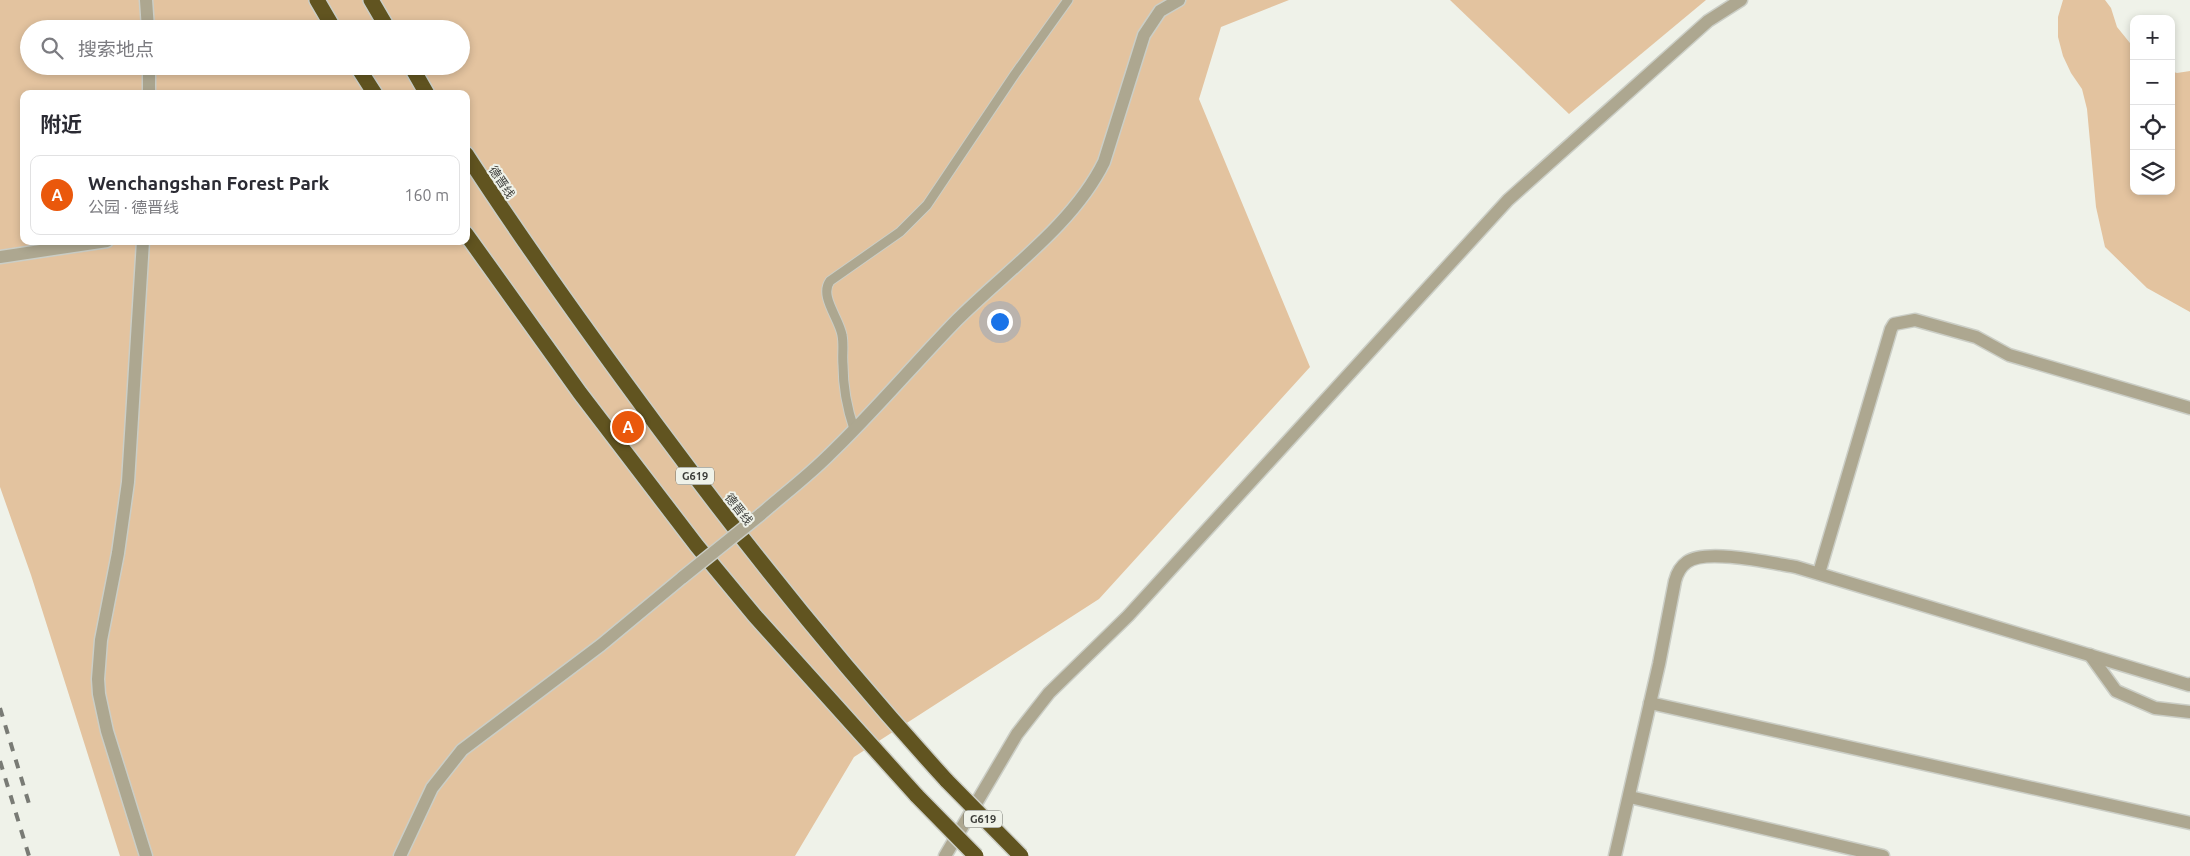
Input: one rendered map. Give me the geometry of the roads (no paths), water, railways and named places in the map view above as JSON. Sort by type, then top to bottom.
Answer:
[{"type":"highway","points":[[317,0],[329,20]]},
{"type":"highway","points":[[371,0],[383,20]]},
{"type":"highway","points":[[363,75],[372,90]]},
{"type":"highway","points":[[416,75],[426,90]]},
{"type":"highway","name":"德晋线","points":[[470,160],[572,310],[731,524],[831,649],[947,781],[1021,856]]},
{"type":"highway","name":"G619","points":[[470,240],[575,386],[697,546],[755,616],[917,796],[976,856]]},
{"type":"street","points":[[146,0],[147,20]]},
{"type":"street","points":[[400,856],[432,788],[462,750],[601,645],[829,456],[957,320],[1039,243],[1078,202],[1094,181],[1104,162],[1144,35],[1160,11],[1179,0]]},
{"type":"street","points":[[945,856],[1017,734],[1049,693],[1134,608],[1508,200],[1708,21],[1741,0]]},
{"type":"street","points":[[149,75],[150,90]]},
{"type":"street","points":[[0,257],[80,245]]},
{"type":"street","points":[[144,245],[128,482],[118,552],[101,640],[98,679],[99,694],[107,731],[146,856]]},
{"type":"street","points":[[1819,573],[1894,324],[1915,320],[1967,335],[1990,344],[2008,354],[2190,408]]},
{"type":"street","points":[[1615,856],[1630,797],[1675,581],[1679,569],[1687,562],[1706,556],[1796,567],[1819,573],[2190,686],[2190,684]]},
{"type":"street","points":[[2090,655],[2116,691],[2156,708],[2190,712]]},
{"type":"street","points":[[1650,703],[2190,823]]},
{"type":"street","points":[[1630,797],[1882,856]]},
{"type":"lane","points":[[854,429],[846,406],[842,335],[828,299],[827,285],[900,232],[928,205],[1068,0]]},
{"type":"railway","points":[[0,708],[30,807]]},
{"type":"railway","points":[[0,761],[29,856]]},
{"type":"place","name":"Wenchangshan Forest Park","points":[[628,427]]}]
